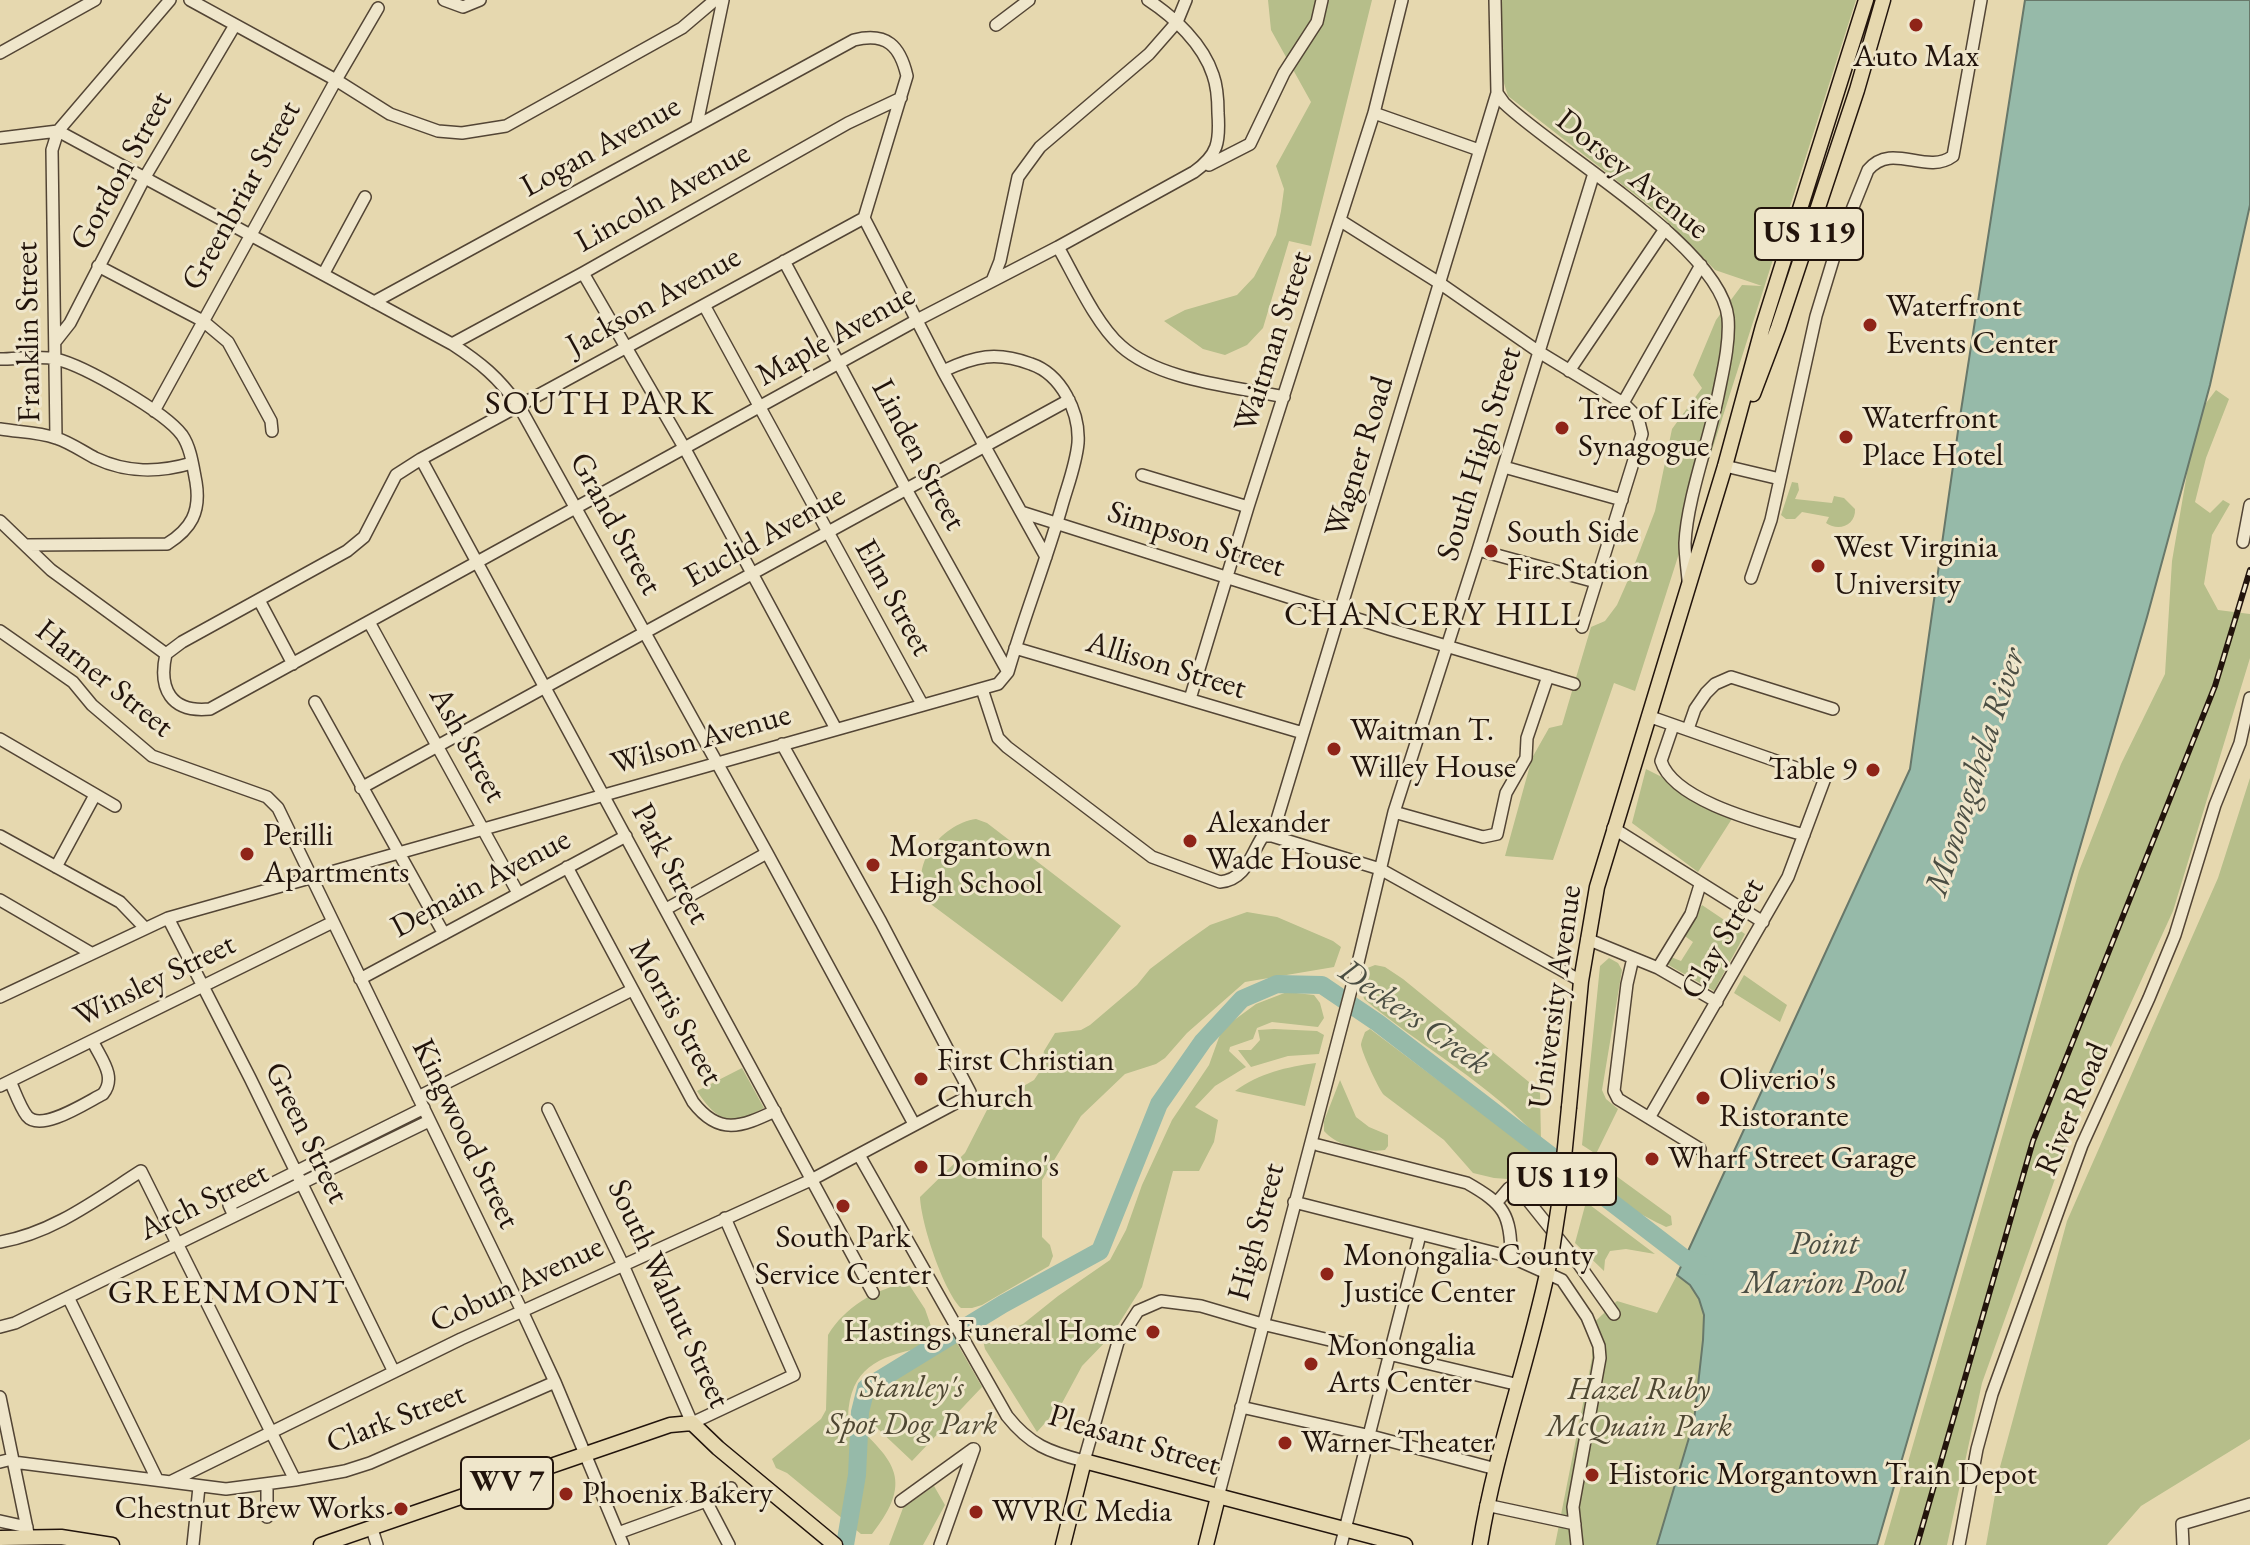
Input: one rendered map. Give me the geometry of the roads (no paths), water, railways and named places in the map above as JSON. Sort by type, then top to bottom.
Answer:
[{"type":"main road","name":"University Avenue","points":[[1480,1545],[1486,1505],[1552,1250],[1581,981],[1597,887],[1725,466],[1763,326],[1866,0]]},
{"type":"main road","name":"University Avenue","points":[[1725,466],[1778,328],[1857,90],[1883,0]]},
{"type":"main road","name":"South Walnut Street","points":[[692,1423],[835,1545]]},
{"type":"main road","name":"WV 7","points":[[321,1545],[670,1425],[692,1423]]},
{"type":"main road","name":"Pleasant Street","points":[[1084,1461],[1405,1545]]},
{"type":"main road","points":[[1063,1545],[1084,1461]]},
{"type":"main road","name":"High Street","points":[[1206,1545],[1218,1497]]},
{"type":"main road","points":[[0,1538],[28,1533],[112,1545]]},
{"type":"street","points":[[0,53],[95,0]]},
{"type":"street","points":[[0,138],[58,131],[170,0]]},
{"type":"street","points":[[190,0],[336,80],[390,114],[438,131],[462,133],[506,126],[682,28],[715,0]]},
{"type":"street","points":[[444,0],[463,7],[480,0]]},
{"type":"street","points":[[697,124],[723,0]]},
{"type":"street","points":[[996,25],[1029,0]]},
{"type":"street","points":[[1148,0],[1177,22]]},
{"type":"street","points":[[992,281],[1000,261],[1018,177],[1040,147],[1149,54],[1177,22],[1186,0]]},
{"type":"street","points":[[1194,172],[1250,144],[1284,73],[1317,22],[1322,0]]},
{"type":"street","name":"Waitman Street","points":[[1190,699],[1374,113],[1402,0]]},
{"type":"street","points":[[1495,0],[1497,93]]},
{"type":"street","points":[[1751,578],[1771,520],[1816,316],[1837,247],[1873,164],[1888,157],[1937,163],[1953,156],[1981,0]]},
{"type":"street","name":"Greenbriar Street","points":[[154,411],[378,8]]},
{"type":"street","name":"Maple Avenue","points":[[166,654],[162,675],[172,699],[186,708],[210,709],[917,320],[1194,172],[1210,161],[1215,152],[1219,124],[1213,75],[1195,43],[1177,22]]},
{"type":"street","name":"Gordon Street","points":[[55,342],[70,323],[145,177],[235,25]]},
{"type":"street","name":"Logan Avenue","points":[[374,302],[854,40],[870,36],[896,47],[907,76],[901,98]]},
{"type":"street","name":"Wagner Road","points":[[1272,836],[1497,93]]},
{"type":"street","name":"Dorsey Avenue","points":[[1497,93],[1515,114],[1665,229],[1712,277],[1728,316],[1727,344],[1710,438],[1689,515],[1685,544],[1688,584]]},
{"type":"street","points":[[901,98],[864,218],[943,371],[1046,557]]},
{"type":"street","name":"Lincoln Avenue","points":[[452,344],[848,123],[901,98]]},
{"type":"street","points":[[1374,113],[1479,150]]},
{"type":"street","name":"Grand Street","points":[[58,131],[452,344],[484,365],[501,382],[519,406],[646,633],[914,1124]]},
{"type":"street","name":"Franklin Street","points":[[58,131],[52,150],[56,438],[120,467],[146,471],[170,470],[192,463]]},
{"type":"street","name":"South High Street","points":[[1364,934],[1394,812],[1594,173]]},
{"type":"street","points":[[324,273],[365,197]]},
{"type":"street","name":"Jackson Avenue","points":[[166,654],[182,642],[347,551],[364,537],[396,475],[421,459],[864,218]]},
{"type":"street","points":[[1341,221],[1441,284],[1539,352],[1623,403],[1638,418],[1642,434],[1582,627]]},
{"type":"street","points":[[1569,371],[1665,229]]},
{"type":"street","points":[[1058,247],[1119,345],[1150,366],[1284,397]]},
{"type":"street","name":"Linden Street","points":[[784,261],[1008,672]]},
{"type":"street","points":[[1623,403],[1701,265]]},
{"type":"street","points":[[98,266],[203,321],[228,342],[271,421],[272,431]]},
{"type":"street","points":[[583,273],[685,449],[836,729]]},
{"type":"street","name":"Elm Street","points":[[704,305],[922,704]]},
{"type":"street","points":[[943,371],[964,361],[1001,355],[1039,366],[1052,377],[1069,400],[1077,421],[1078,442],[1057,523],[1008,672]]},
{"type":"street","points":[[0,359],[54,359],[83,370],[170,421],[190,449],[198,502],[184,534],[167,544],[27,545]]},
{"type":"street","name":"Euclid Avenue","points":[[361,788],[1069,400]]},
{"type":"street","points":[[0,429],[56,438]]},
{"type":"street","name":"Park Street","points":[[421,459],[873,1293]]},
{"type":"street","points":[[1725,466],[1780,479]]},
{"type":"street","points":[[1504,467],[1622,500]]},
{"type":"street","points":[[1142,475],[1248,507]]},
{"type":"street","points":[[2243,542],[2250,505]]},
{"type":"street","name":"Simpson Street","points":[[1021,512],[1574,684]]},
{"type":"street","points":[[0,521],[51,570],[166,654]]},
{"type":"street","points":[[1478,550],[1596,582]]},
{"type":"street","points":[[259,600],[293,664]]},
{"type":"street","name":"Ash Street","points":[[369,622],[518,893]]},
{"type":"street","name":"Harner Street","points":[[0,631],[73,682],[92,705],[152,756],[267,797]]},
{"type":"street","name":"Allison Street","points":[[1015,648],[1303,733]]},
{"type":"street","name":"Wilson Avenue","points":[[0,997],[168,918],[982,689],[998,684],[1008,672]]},
{"type":"street","points":[[1394,812],[1491,837],[1497,834],[1506,793],[1526,758],[1527,738],[1548,676]]},
{"type":"street","points":[[1648,716],[1688,729],[1695,709],[1706,693],[1715,684],[1731,677],[1833,709]]},
{"type":"street","points":[[982,689],[998,738],[1007,747],[1042,777],[1152,857],[1220,882],[1228,881],[1243,873],[1263,836],[1272,836],[1380,869],[1581,981]]},
{"type":"street","name":"River Road","points":[[1959,1545],[1977,1449],[1992,1394],[2082,1145],[2175,935],[2215,805],[2240,743],[2250,698]]},
{"type":"street","points":[[315,702],[444,934]]},
{"type":"street","points":[[1673,726],[1661,761],[1670,779],[1735,814],[1804,835]]},
{"type":"street","name":"Clay Street","points":[[1649,1118],[1788,877],[1825,778],[1688,729]]},
{"type":"street","points":[[0,739],[115,806]]},
{"type":"street","name":"Cobun Avenue","points":[[170,1482],[522,1311],[811,1180],[965,1098],[970,1092],[881,922],[782,744]]},
{"type":"street","points":[[56,867],[95,795]]},
{"type":"street","name":"Kingwood Street","points":[[267,797],[278,808],[522,1311],[587,1455],[620,1542]]},
{"type":"street","points":[[1613,828],[1763,922]]},
{"type":"street","points":[[0,836],[120,902],[145,928]]},
{"type":"street","name":"Demain Avenue","points":[[360,979],[626,836]]},
{"type":"street","points":[[666,909],[767,853]]},
{"type":"street","name":"Morris Street","points":[[567,867],[701,1112],[722,1125],[734,1126],[751,1123],[775,1111]]},
{"type":"street","points":[[1658,968],[1691,914],[1700,885]]},
{"type":"street","points":[[0,900],[91,953]]},
{"type":"street","name":"Green Street","points":[[168,918],[394,1372]]},
{"type":"street","name":"Winsley Street","points":[[5,1084],[333,922]]},
{"type":"street","name":"High Street","points":[[1218,1497],[1364,934]]},
{"type":"street","points":[[1587,939],[1658,968],[1717,1002]]},
{"type":"street","points":[[1633,958],[1614,1091],[1618,1099],[1700,1149]]},
{"type":"street","name":"Arch Street","points":[[299,1178],[421,1103],[632,990]]},
{"type":"street","points":[[5,1084],[30,1119],[43,1123],[52,1120],[107,1089],[110,1077],[93,1042]]},
{"type":"street","name":"South Walnut Street","points":[[548,1109],[623,1265],[692,1423]]},
{"type":"street","name":"Arch Street","points":[[0,1327],[15,1323],[178,1244],[231,1211],[299,1178],[429,1121]]},
{"type":"street","points":[[1318,1145],[1467,1183],[1497,1202],[1505,1212],[1511,1257]]},
{"type":"street","name":"Pleasant Street","points":[[859,1155],[1007,1416],[1022,1435],[1040,1447],[1084,1461]]},
{"type":"street","points":[[0,1242],[21,1238],[66,1219],[141,1171],[295,1480]]},
{"type":"street","points":[[1497,1202],[1509,1188],[1522,1193],[1614,1314]]},
{"type":"street","points":[[1294,1202],[1511,1257],[1562,1280],[1587,1317],[1599,1346],[1600,1358],[1573,1507],[1577,1545]]},
{"type":"street","points":[[692,1423],[794,1375],[725,1218]]},
{"type":"street","points":[[1341,1545],[1420,1235]]},
{"type":"street","points":[[68,1297],[157,1479]]},
{"type":"street","points":[[1084,1461],[1118,1342],[1138,1311],[1161,1301],[1201,1306],[1262,1324],[1519,1385]]},
{"type":"street","name":"Clark Street","points":[[8,1461],[199,1487],[245,1489],[345,1471],[370,1463],[555,1382]]},
{"type":"street","points":[[0,1397],[8,1461],[28,1533]]},
{"type":"street","points":[[1241,1407],[1371,1436],[1496,1469]]},
{"type":"street","points":[[901,1501],[974,1449],[940,1545]]},
{"type":"street","points":[[267,1485],[267,1517]]},
{"type":"street","points":[[193,1545],[199,1487]]},
{"type":"street","points":[[620,1542],[731,1488]]},
{"type":"street","points":[[706,1501],[729,1545]]},
{"type":"street","points":[[2183,1545],[2182,1524],[2250,1504]]},
{"type":"street","points":[[1486,1505],[1575,1524]]},
{"type":"street","points":[[0,1521],[28,1533]]},
{"type":"street","points":[[372,1529],[377,1545]]},
{"type":"water","name":"Point Marion Pool","points":[[2025,0],[2250,0],[2250,205],[2210,385],[2147,617],[1877,1545],[1657,1545],[1694,1421],[1703,1340],[1704,1315],[1699,1299],[1690,1285],[1677,1275],[1910,769],[1960,417]]},
{"type":"waterway","name":"Deckers Creek","points":[[845,1545],[857,1475],[860,1412],[866,1388],[1003,1304],[1100,1251],[1159,1104],[1203,1041],[1242,999],[1277,984],[1322,985],[1378,1023],[1684,1258],[1705,1266]]},
{"type":"railway","points":[[1917,1545],[2033,1141],[2215,686],[2250,570]]},
{"type":"place","name":"Auto Max","points":[[1916,25]]},
{"type":"place","name":"Waterfront Events Center","points":[[1870,325]]},
{"type":"place","name":"Tree of Life Synagogue","points":[[1562,428]]},
{"type":"place","name":"Waterfront Place Hotel","points":[[1846,437]]},
{"type":"place","name":"South Side Fire Station","points":[[1491,551]]},
{"type":"place","name":"West Virginia University","points":[[1818,566]]},
{"type":"place","name":"Waitman T. Willey House","points":[[1334,749]]},
{"type":"place","name":"Table 9","points":[[1873,770]]},
{"type":"place","name":"Alexander Wade House","points":[[1190,841]]},
{"type":"place","name":"Perilli Apartments","points":[[247,854]]},
{"type":"place","name":"Morgantown High School","points":[[873,865]]},
{"type":"place","name":"First Christian Church","points":[[921,1079]]},
{"type":"place","name":"Oliverio's Ristorante","points":[[1703,1098]]},
{"type":"place","name":"Wharf Street Garage","points":[[1652,1159]]},
{"type":"place","name":"Domino's","points":[[921,1167]]},
{"type":"place","name":"South Park Service Center","points":[[843,1206]]},
{"type":"place","name":"Monongalia County Justice Center","points":[[1327,1274]]},
{"type":"place","name":"Hastings Funeral Home","points":[[1153,1332]]},
{"type":"place","name":"Monongalia Arts Center","points":[[1311,1364]]},
{"type":"place","name":"Warner Theater","points":[[1285,1443]]},
{"type":"place","name":"Historic Morgantown Train Depot","points":[[1592,1475]]},
{"type":"place","name":"Phoenix Bakery","points":[[566,1494]]},
{"type":"place","name":"Chestnut Brew Works","points":[[401,1509]]},
{"type":"place","name":"WVRC Media","points":[[976,1512]]},
{"type":"district","name":"SOUTH PARK","points":[[600,405]]},
{"type":"district","name":"CHANCERY HILL","points":[[1433,616]]},
{"type":"district","name":"GREENMONT","points":[[227,1294]]},
{"type":"water label","name":"Monongahela River","points":[[1976,772]]},
{"type":"park label","name":"Stanley's Spot Dog Park","points":[[912,1406]]},
{"type":"park label","name":"Hazel Ruby McQuain Park","points":[[1639,1408]]}]
